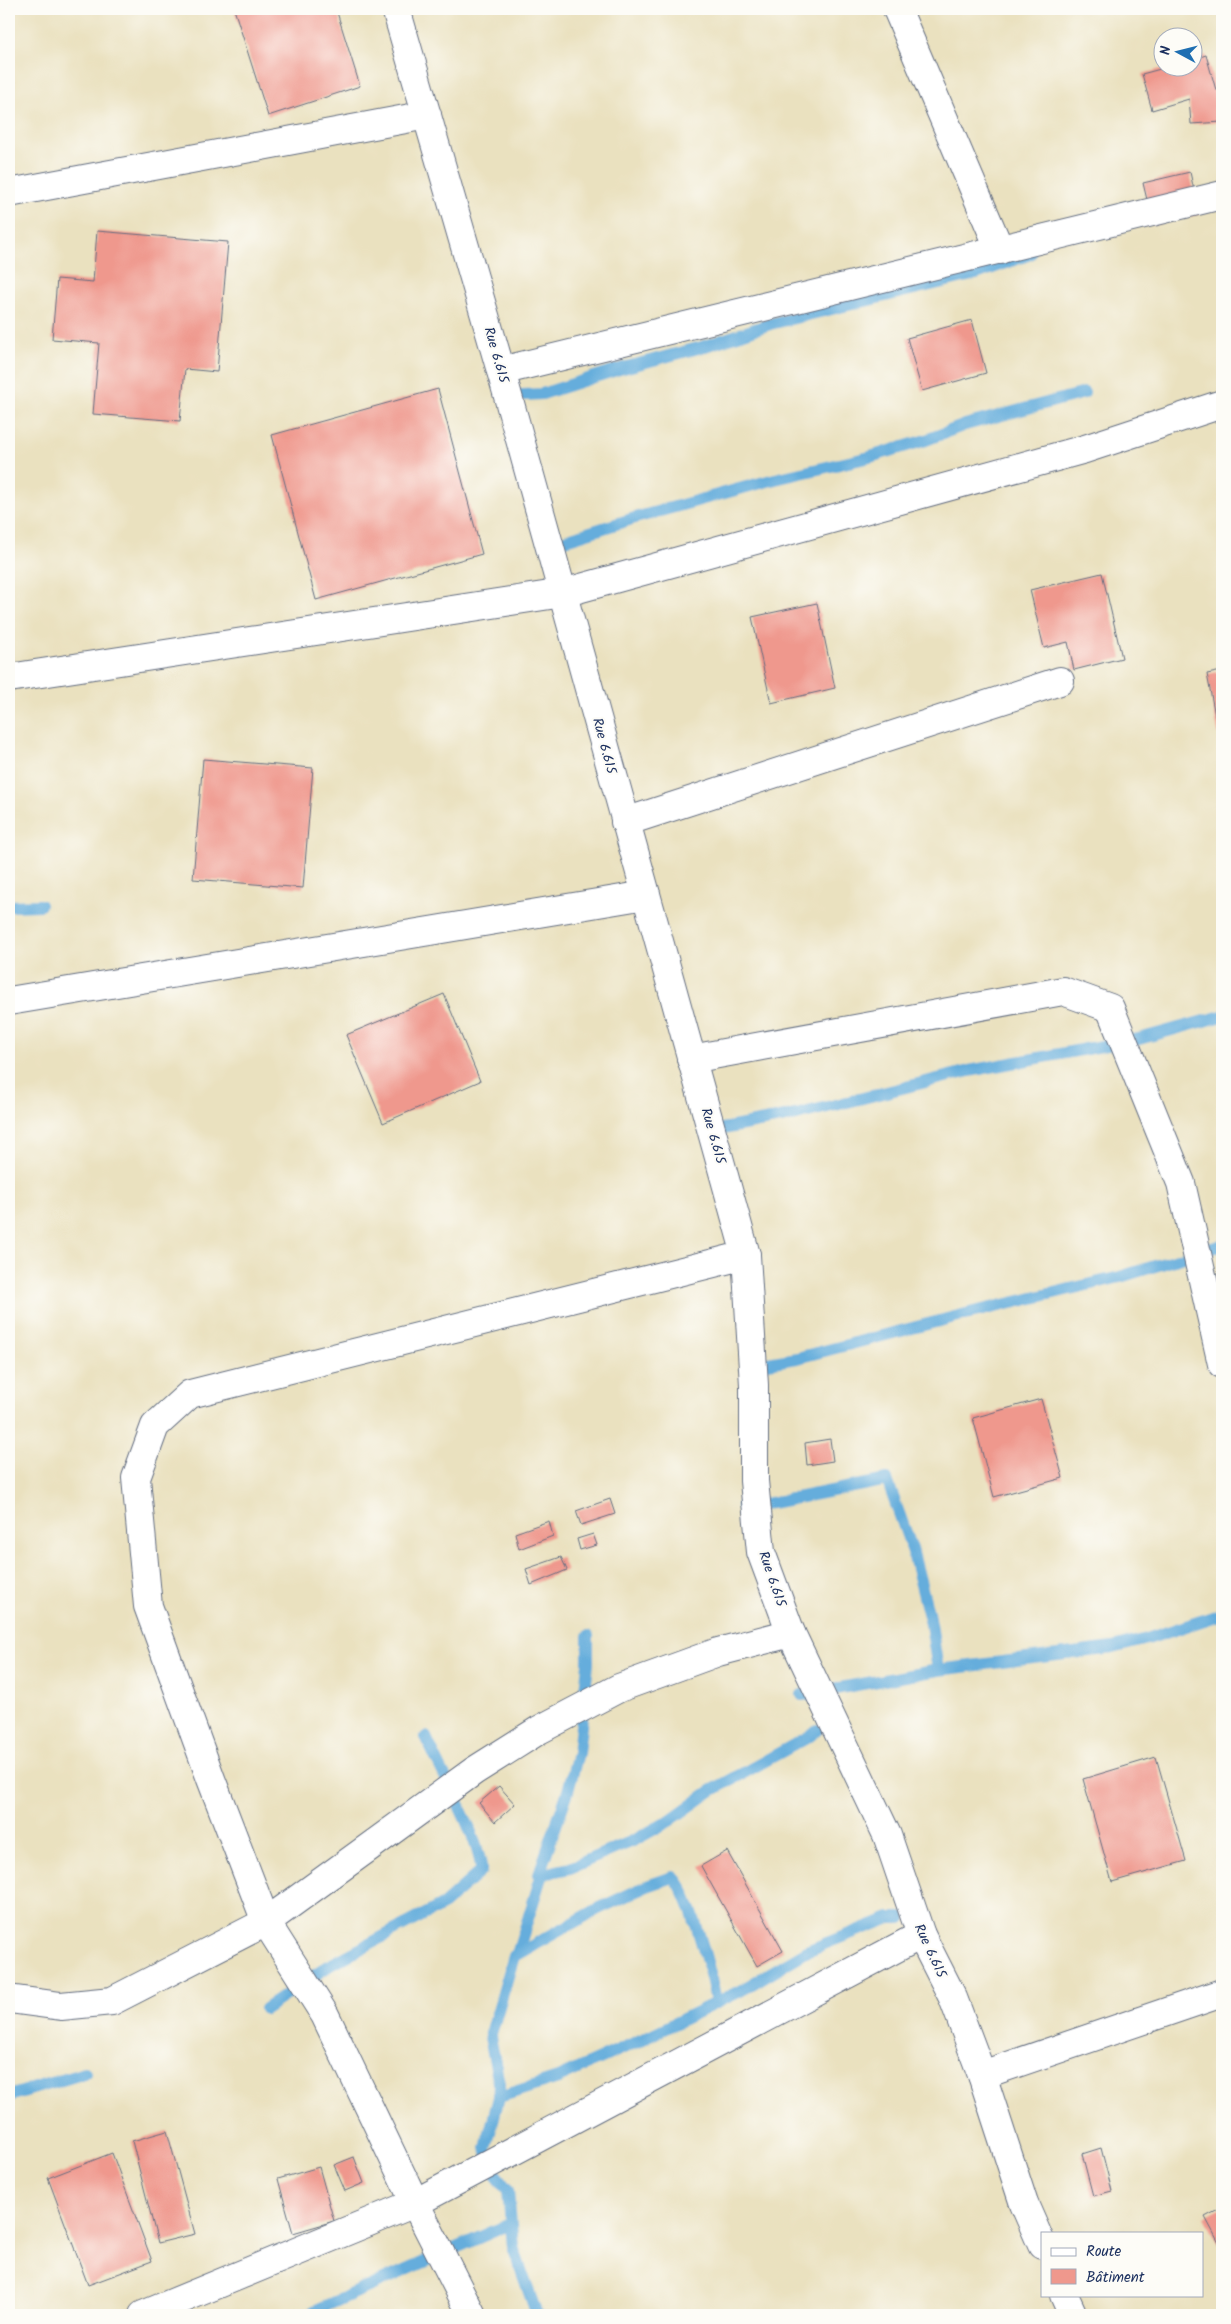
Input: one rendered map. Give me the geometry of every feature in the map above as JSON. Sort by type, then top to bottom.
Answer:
[{"type":"street","name":"Rue 6.615","points":[[396,9],[563,594],[746,1255],[754,1385],[754,1481],[761,1552],[791,1633],[887,1835],[921,1935],[953,1998],[982,2075],[1024,2204],[1041,2243]]},
{"type":"street","points":[[897,9],[1000,250]]},
{"type":"street","points":[[9,193],[427,115]]},
{"type":"street","points":[[500,371],[1222,196]]},
{"type":"street","points":[[9,678],[563,594],[1085,449],[1222,404]]},
{"type":"street","points":[[625,822],[1060,681]]},
{"type":"street","points":[[9,1001],[646,895]]},
{"type":"street","points":[[691,1059],[1063,991],[1110,1008],[1181,1183],[1222,1364]]},
{"type":"street","points":[[472,2315],[415,2203],[325,2015],[266,1922],[211,1779],[148,1606],[136,1478],[156,1426],[190,1394],[746,1255]]},
{"type":"street","points":[[9,1999],[61,2006],[112,2001],[266,1922],[474,1771],[539,1730],[619,1688],[718,1652],[791,1633]]},
{"type":"street","points":[[143,2315],[415,2203],[921,1935]]},
{"type":"street","points":[[982,2075],[1222,1993]]},
{"type":"street","points":[[1064,2296],[1073,2315]]},
{"type":"building","points":[[234,9],[336,9],[360,86],[268,116]]},
{"type":"building","points":[[1206,55],[1216,90],[1222,89],[1222,122],[1191,124],[1189,99],[1152,110],[1142,74],[1154,71],[1154,78],[1204,78],[1204,56]]},
{"type":"building","points":[[1190,172],[1199,214],[1153,225],[1143,183]]},
{"type":"building","points":[[97,231],[228,242],[217,372],[185,369],[180,421],[93,414],[99,343],[52,339],[57,279],[93,282]]},
{"type":"building","points":[[972,320],[986,373],[922,391],[907,338]]},
{"type":"building","points":[[438,389],[482,554],[316,600],[272,435]]},
{"type":"building","points":[[1102,573],[1122,658],[1074,670],[1068,642],[1044,648],[1030,590]]},
{"type":"building","points":[[817,603],[835,688],[771,703],[752,617]]},
{"type":"building","points":[[1222,671],[1222,747],[1221,747],[1207,674]]},
{"type":"building","points":[[203,759],[313,768],[303,888],[193,879]]},
{"type":"building","points":[[444,994],[480,1081],[383,1123],[346,1035]]},
{"type":"building","points":[[1041,1399],[1063,1478],[994,1497],[973,1418]]},
{"type":"building","points":[[830,1439],[833,1461],[807,1465],[805,1443]]},
{"type":"building","points":[[610,1499],[615,1514],[581,1525],[576,1511]]},
{"type":"building","points":[[549,1521],[553,1536],[519,1549],[515,1533]]},
{"type":"building","points":[[593,1534],[597,1545],[580,1550],[577,1539]]},
{"type":"building","points":[[561,1557],[567,1570],[531,1585],[526,1569]]},
{"type":"building","points":[[1156,1757],[1186,1861],[1112,1882],[1083,1779]]},
{"type":"building","points":[[499,1786],[515,1804],[495,1822],[479,1803]]},
{"type":"building","points":[[727,1851],[783,1951],[757,1966],[701,1866]]},
{"type":"building","points":[[167,2131],[195,2234],[158,2243],[132,2141]]},
{"type":"building","points":[[1101,2148],[1112,2191],[1093,2196],[1082,2154]]},
{"type":"building","points":[[112,2153],[152,2261],[88,2285],[48,2178]]},
{"type":"building","points":[[354,2157],[364,2183],[345,2191],[334,2165]]},
{"type":"building","points":[[319,2167],[334,2221],[293,2233],[278,2179]]},
{"type":"building","points":[[1222,2208],[1222,2244],[1220,2245],[1205,2217]]},
{"type":"waterway","points":[[506,396],[542,394],[616,370],[702,347],[770,324],[976,274],[1030,254]]},
{"type":"waterway","points":[[546,546],[635,518],[775,479],[870,457],[926,440],[965,425],[1084,393]]},
{"type":"waterway","points":[[9,906],[40,905]]},
{"type":"waterway","points":[[712,1131],[796,1115],[969,1071],[1139,1039],[1222,1016]]},
{"type":"waterway","points":[[750,1366],[797,1358],[970,1313],[1120,1277],[1222,1245]]},
{"type":"waterway","points":[[742,1506],[771,1503],[887,1480],[912,1549],[931,1624],[938,1670]]},
{"type":"waterway","points":[[802,1695],[938,1670],[1113,1648],[1147,1639],[1222,1614]]},
{"type":"waterway","points":[[518,1953],[542,1874],[539,1874],[568,1791],[578,1753],[588,1664],[588,1636]]},
{"type":"waterway","points":[[542,1874],[570,1868],[635,1840],[669,1821],[711,1791],[810,1736],[817,1730]]},
{"type":"waterway","points":[[265,2009],[330,1965],[444,1904],[481,1871],[475,1842],[426,1737]]},
{"type":"waterway","points":[[537,2315],[513,2247],[508,2190],[492,2170],[486,2148],[499,2097],[499,2083],[490,2037],[514,1956],[598,1909],[647,1886],[673,1877],[679,1884],[693,1915],[716,2003]]},
{"type":"waterway","points":[[499,2097],[558,2078],[645,2038],[740,1991],[809,1950],[890,1918],[901,1918]]},
{"type":"waterway","points":[[9,2096],[85,2073]]},
{"type":"waterway","points":[[314,2311],[510,2224]]}]
